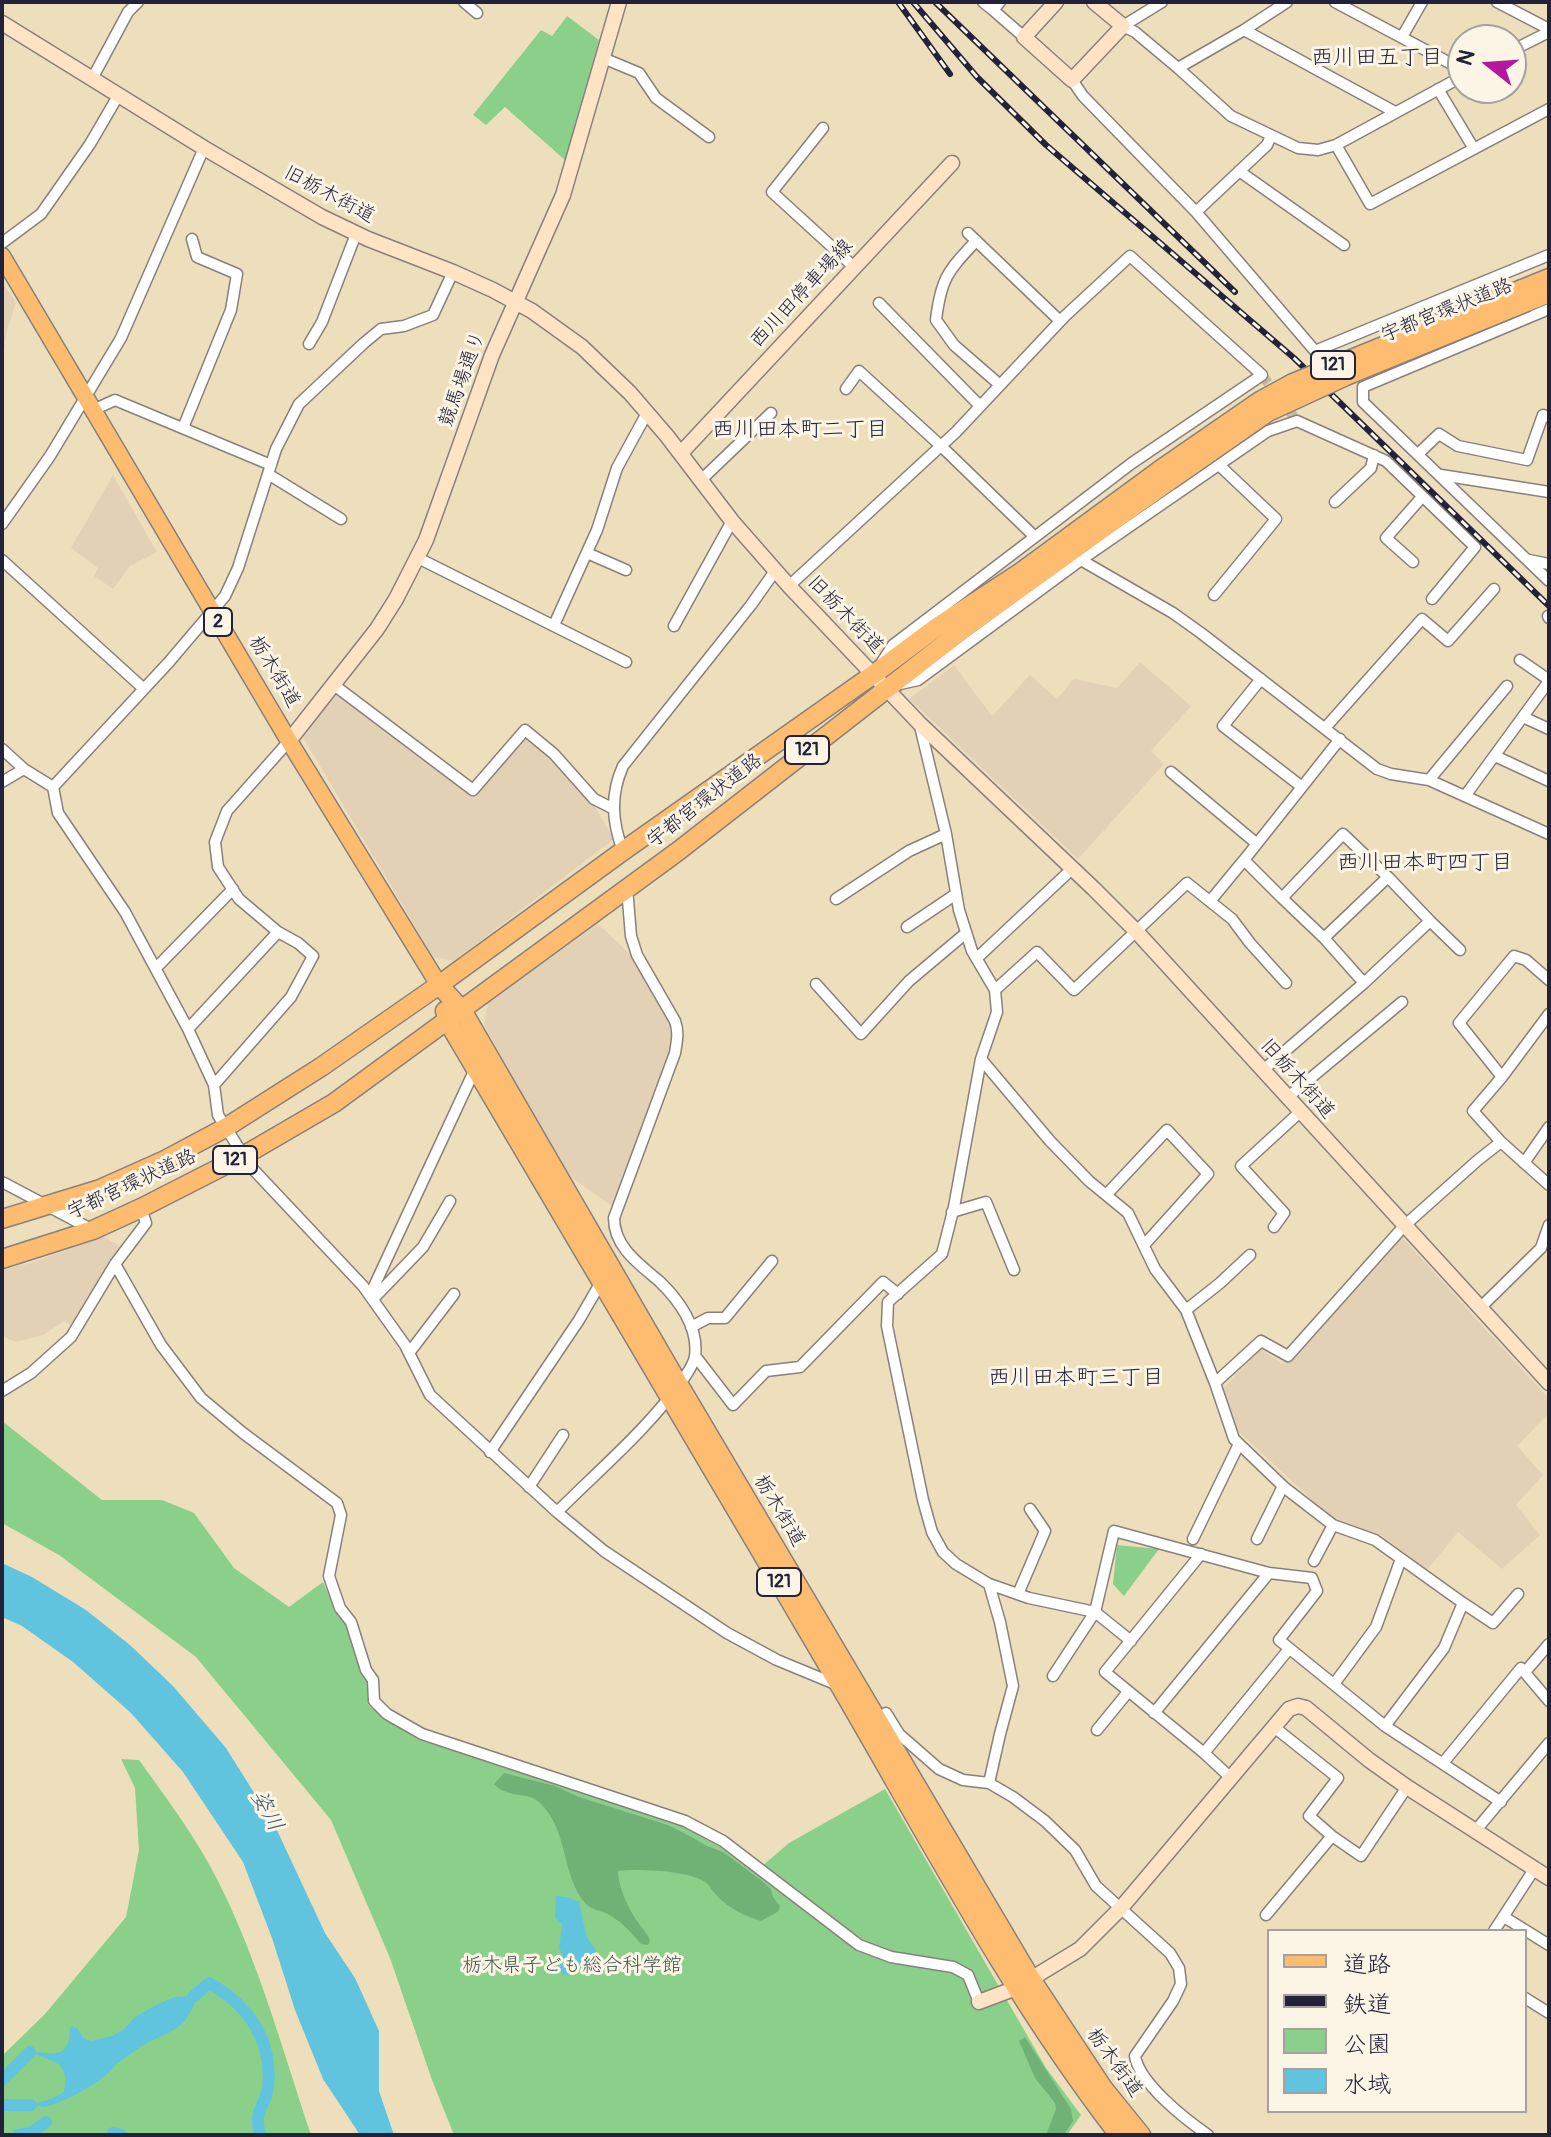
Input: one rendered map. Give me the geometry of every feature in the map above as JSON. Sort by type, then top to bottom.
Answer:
[{"type":"highway","name":"宇都宮環状道路","points":[[2,1219],[100,1189],[165,1160],[225,1128],[321,1067],[439,985],[623,851],[880,680],[965,628],[1164,475],[1280,405],[1524,295],[1549,278]]},
{"type":"highway","name":"宇都宮環状道路","points":[[1524,295],[1549,293]]},
{"type":"highway","name":"宇都宮環状道路","points":[[2,1259],[93,1230],[141,1208],[243,1156],[334,1103],[712,825],[880,680]]},
{"type":"highway","name":"栃木街道","points":[[439,985],[1085,2091],[1119,2135]]},
{"type":"highway","name":"栃木街道","points":[[455,1016],[475,1069],[601,1282],[674,1391],[841,1687],[1023,1984],[1141,2135]]},
{"type":"main road","name":"栃木街道","points":[[2,256],[289,741],[439,985]]},
{"type":"street","points":[[92,79],[128,12],[138,2]]},
{"type":"street","points":[[464,2],[477,13]]},
{"type":"street","name":"競馬場通り","points":[[289,741],[377,629],[418,558],[492,355],[563,195],[619,2]]},
{"type":"street","points":[[983,2],[996,6],[1024,37],[1072,80],[1083,96],[1196,212],[1315,351],[1549,255]]},
{"type":"street","points":[[1024,37],[1056,2]]},
{"type":"street","points":[[1072,80],[1123,26],[1162,2]]},
{"type":"street","points":[[1178,68],[1287,2]]},
{"type":"street","points":[[1335,2],[1447,64]]},
{"type":"street","points":[[1402,37],[1422,2]]},
{"type":"street","points":[[1497,2],[1549,30]]},
{"type":"street","points":[[1100,4],[1231,116],[1298,148],[1318,150],[1336,145],[1447,83]]},
{"type":"street","name":"旧栃木街道","points":[[2,23],[313,212],[356,234],[453,272],[515,302],[582,347],[647,413],[732,521],[789,586],[920,724],[1136,931],[1549,1381]]},
{"type":"street","points":[[1244,30],[1395,112]]},
{"type":"street","points":[[1527,42],[1549,30]]},
{"type":"street","points":[[603,58],[639,73],[656,98],[709,137]]},
{"type":"street","points":[[1438,89],[1474,149]]},
{"type":"street","points":[[2,243],[41,214],[90,144],[118,96]]},
{"type":"street","points":[[1336,145],[1370,204],[1549,109]]},
{"type":"street","points":[[823,128],[772,192],[854,267]]},
{"type":"street","points":[[1196,212],[1267,145],[1271,136]]},
{"type":"street","points":[[2,524],[89,403],[121,338],[204,148]]},
{"type":"street","name":"西川田停車場線","points":[[681,453],[952,163]]},
{"type":"street","points":[[1239,171],[1344,245]]},
{"type":"street","points":[[309,344],[322,322],[356,234]]},
{"type":"street","points":[[1000,385],[954,345],[936,320],[938,296],[948,272],[972,237],[1060,321]]},
{"type":"street","points":[[183,428],[231,310],[237,274],[197,257],[192,239]]},
{"type":"street","points":[[789,586],[941,446],[1060,321],[1130,256],[1262,375],[1132,463],[893,645],[880,680],[918,680],[1081,560],[1268,431],[1297,421],[1386,461],[1475,547],[1432,599]]},
{"type":"street","points":[[53,787],[225,596],[238,568],[276,449],[299,404],[381,329],[404,326],[433,315],[453,272]]},
{"type":"street","points":[[879,303],[980,406]]},
{"type":"street","points":[[1549,309],[1363,387],[1363,402],[1549,581]]},
{"type":"street","points":[[846,389],[859,371],[1035,537]]},
{"type":"street","points":[[89,403],[115,400],[183,428],[269,469],[341,519]]},
{"type":"street","points":[[554,625],[587,553],[617,468],[647,413]]},
{"type":"street","points":[[701,480],[771,413]]},
{"type":"street","points":[[1418,454],[1439,434],[1458,446],[1527,460],[1543,415],[1549,417]]},
{"type":"street","points":[[1335,502],[1371,468],[1374,455]]},
{"type":"street","points":[[1214,595],[1276,519],[1219,465]]},
{"type":"street","points":[[1441,475],[1549,492]]},
{"type":"street","points":[[1413,562],[1386,538],[1422,497]]},
{"type":"street","points":[[674,626],[732,521]]},
{"type":"street","points":[[587,553],[626,570]]},
{"type":"street","points":[[418,558],[626,662]]},
{"type":"street","points":[[2,560],[144,689]]},
{"type":"street","points":[[1081,560],[1173,613],[1377,769],[1429,780],[1549,834]]},
{"type":"street","points":[[1527,560],[1549,564]]},
{"type":"street","points":[[623,851],[614,825],[614,790],[623,766],[775,571]]},
{"type":"street","points":[[1325,728],[1422,619],[1448,641],[1494,589]]},
{"type":"street","points":[[1465,796],[1549,680],[1520,660]]},
{"type":"street","points":[[1261,679],[1223,726],[1302,787]]},
{"type":"street","points":[[334,685],[473,790],[525,730],[554,754],[594,799],[614,809]]},
{"type":"street","points":[[1429,780],[1507,686]]},
{"type":"street","points":[[1523,717],[1549,729]]},
{"type":"street","points":[[920,724],[966,933],[995,990],[997,1012],[981,1059],[942,1254],[888,1302],[887,1326],[923,1500],[932,1532],[943,1552],[956,1564],[989,1584],[1095,1612],[1131,1641]]},
{"type":"street","points":[[1211,900],[1340,739]]},
{"type":"street","points":[[214,1085],[291,997],[313,956],[239,899],[218,867],[215,842],[227,811],[289,741]]},
{"type":"street","points":[[2,749],[24,769],[53,787],[58,813],[125,912],[188,1029],[214,1085],[218,1115],[243,1156],[371,1297],[409,1353],[430,1395],[529,1487],[604,1551],[727,1633],[777,1660],[841,1687]]},
{"type":"street","points":[[1495,756],[1549,781]]},
{"type":"street","points":[[2,782],[24,769]]},
{"type":"street","points":[[1171,772],[1256,843]]},
{"type":"street","points":[[836,899],[909,851],[946,834]]},
{"type":"street","points":[[1282,898],[1343,834],[1460,950]]},
{"type":"street","points":[[1244,860],[1324,938],[1364,983]]},
{"type":"street","points":[[977,958],[1073,868]]},
{"type":"street","points":[[1324,938],[1388,877]]},
{"type":"street","points":[[995,990],[1037,952],[1074,990],[1187,883],[1232,919],[1286,983]]},
{"type":"street","points":[[626,888],[631,936],[637,955],[675,1021],[678,1039],[614,1218],[614,1227],[630,1256],[673,1294],[691,1327],[696,1357],[733,1405],[766,1371],[800,1367],[883,1282],[898,1294]]},
{"type":"street","points":[[156,968],[233,889]]},
{"type":"street","points":[[907,927],[956,894]]},
{"type":"street","points":[[1262,1071],[1430,921]]},
{"type":"street","points":[[188,1029],[278,932]]},
{"type":"street","points":[[816,984],[861,1034],[909,981],[966,933]]},
{"type":"street","points":[[1502,1077],[1459,1023],[1514,956],[1526,960],[1549,980]]},
{"type":"street","points":[[1288,1097],[1402,1002]]},
{"type":"street","points":[[1549,1014],[1473,1111],[1501,1142],[1549,1185]]},
{"type":"street","points":[[981,1059],[1050,1141],[1089,1181],[1128,1213],[1155,1269],[1186,1310],[1234,1439],[1239,1444],[1283,1486],[1333,1525],[1375,1540],[1493,1623],[1518,1594]]},
{"type":"street","points":[[371,1297],[475,1069]]},
{"type":"street","points":[[1274,1227],[1284,1213],[1241,1166],[1300,1112]]},
{"type":"street","points":[[1524,1163],[1549,1127]]},
{"type":"street","points":[[1107,1194],[1167,1130],[1208,1174],[1145,1244]]},
{"type":"street","points":[[1215,1383],[1261,1341],[1288,1356],[1404,1226],[1501,1142]]},
{"type":"street","points":[[2,1182],[93,1230]]},
{"type":"street","points":[[371,1297],[423,1247],[450,1201]]},
{"type":"street","points":[[952,1212],[986,1202],[1014,1270]]},
{"type":"street","points":[[2,1391],[31,1373],[71,1337],[115,1264],[146,1223],[141,1208]]},
{"type":"street","points":[[1480,1308],[1545,1251],[1549,1225]]},
{"type":"street","points":[[1186,1310],[1250,1255]]},
{"type":"street","points":[[691,1327],[708,1318],[725,1318],[772,1261]]},
{"type":"street","points":[[115,1264],[161,1345],[201,1398],[337,1503],[341,1515],[329,1576],[340,1608],[351,1622],[366,1670],[373,1680],[374,1701],[387,1714],[422,1734],[685,1821],[723,1841],[859,1945],[891,1957],[953,1967],[968,1975],[979,2002],[1023,1984],[1080,1949],[1121,1908],[1289,1709],[1298,1706],[1306,1708],[1407,1787],[1549,1878]]},
{"type":"street","points":[[490,1452],[601,1282]]},
{"type":"street","points":[[409,1353],[454,1294]]},
{"type":"street","points":[[557,1512],[659,1411],[696,1357]]},
{"type":"street","points":[[529,1487],[563,1435]]},
{"type":"street","points":[[1193,1539],[1239,1444]]},
{"type":"street","points":[[1257,1539],[1283,1486]]},
{"type":"street","points":[[1018,1594],[1045,1531],[1030,1509]]},
{"type":"street","points":[[1314,1561],[1333,1525]]},
{"type":"street","points":[[1053,1676],[1095,1612],[1114,1531],[1269,1573],[1312,1578],[1317,1591],[1279,1640],[1385,1726],[1501,1802]]},
{"type":"street","points":[[1201,1554],[1105,1672],[1231,1778]]},
{"type":"street","points":[[1334,1684],[1376,1627],[1401,1559]]},
{"type":"street","points":[[1154,1713],[1269,1573]]},
{"type":"street","points":[[989,1584],[1013,1686],[989,1783]]},
{"type":"street","points":[[1385,1726],[1444,1648],[1463,1603]]},
{"type":"street","points":[[1525,1672],[1549,1644]]},
{"type":"street","points":[[1204,1753],[1289,1649]]},
{"type":"street","points":[[1443,1763],[1521,1668],[1549,1701]]},
{"type":"street","points":[[1097,1730],[1128,1692]]},
{"type":"street","points":[[886,1713],[899,1734],[939,1769],[963,1780],[989,1783],[1045,1821],[1075,1850],[1096,1886],[1170,1953],[1179,1968],[1181,1984],[1173,2001],[1135,2056],[1136,2064],[1153,2088],[1208,2135]]},
{"type":"street","points":[[1274,1727],[1338,1778],[1309,1816],[1361,1856],[1407,1787]]},
{"type":"street","points":[[1476,1830],[1549,1743]]},
{"type":"street","points":[[1266,1915],[1332,1836]]},
{"type":"street","points":[[1495,1929],[1535,1868]]},
{"type":"street","points":[[1504,1917],[1523,1929]]},
{"type":"street","points":[[1527,1931],[1549,1945]]},
{"type":"street","points":[[1527,1999],[1549,2013]]},
{"type":"shaded area","points":[[2,281],[16,303],[7,330],[2,361]]},
{"type":"shaded area","points":[[113,475],[157,552],[130,566],[113,589],[94,576],[98,568],[71,548]]},
{"type":"shaded area","points":[[1140,662],[1191,706],[1151,751],[1164,764],[1078,859],[909,699],[954,665],[992,716],[1030,675],[1057,699],[1074,679],[1117,688]]},
{"type":"shaded area","points":[[338,690],[472,794],[523,735],[530,737],[587,794],[614,839],[454,961],[433,957],[303,737]]},
{"type":"shaded area","points":[[598,924],[633,957],[674,1025],[670,1056],[613,1207],[564,1172],[484,1025],[488,1002]]},
{"type":"shaded area","points":[[104,1237],[120,1246],[72,1326],[64,1321],[43,1335],[16,1342],[2,1336],[2,1270]]},
{"type":"shaded area","points":[[1402,1237],[1549,1399],[1549,1413],[1517,1446],[1543,1475],[1516,1505],[1540,1535],[1502,1569],[1458,1532],[1427,1570],[1381,1535],[1335,1521],[1237,1430],[1220,1392],[1260,1349],[1283,1364]]},
{"type":"green space","points":[[567,16],[599,40],[566,161],[505,107],[486,125],[473,115],[541,30],[552,36]]},
{"type":"green space","name":"栃木県子ども総合科学館","points":[[2,1421],[102,1500],[162,1500],[194,1513],[234,1568],[289,1607],[323,1582],[338,1615],[348,1625],[369,1684],[368,1705],[419,1740],[556,1782],[684,1827],[755,1872],[789,1843],[885,1789],[1046,2068],[1081,2115],[1067,2135],[454,2135],[390,1958],[331,1820],[196,1657],[59,1555],[2,1523]]},
{"type":"green space","points":[[1117,1545],[1159,1549],[1124,1596],[1113,1584]]},
{"type":"green space","points":[[121,1759],[139,1760],[192,1835],[219,1883],[258,1976],[311,2135],[2,2135],[2,2056],[45,2014],[126,1917],[139,1850],[135,1788]]},
{"type":"green space","points":[[504,1773],[555,1786],[579,1797],[668,1825],[723,1852],[771,1889],[780,1906],[779,1911],[761,1921],[728,1905],[698,1878],[663,1871],[618,1871],[626,1902],[650,1940],[648,1945],[641,1944],[618,1920],[586,1904],[572,1880],[549,1813],[535,1799],[497,1787],[494,1784]]},
{"type":"green space","points":[[1025,2037],[1071,2109],[1073,2121],[1064,2135],[1046,2135],[1056,2109],[1055,2103],[1035,2078],[1019,2041]]},
{"type":"water","points":[[2,1563],[32,1577],[86,1610],[130,1645],[173,1686],[226,1748],[275,1826],[325,1933],[355,1978],[379,2031],[379,2091],[394,2135],[360,2135],[323,2079],[295,2010],[243,1862],[183,1772],[130,1712],[73,1662],[22,1626],[2,1617]]},
{"type":"water","points":[[556,1896],[579,1902],[587,1938],[596,1950],[596,1961],[589,1965],[577,1965],[569,1975],[561,1974],[559,1967],[563,1956],[559,1948],[562,1924],[555,1918]]},
{"type":"water","points":[[193,1997],[195,2002],[180,2026],[138,2048],[94,2084],[72,2096],[44,2107],[31,2105],[64,2092],[65,2081],[58,2064],[30,2052],[60,2052],[68,2043],[71,2025],[78,2029],[83,2038],[91,2041],[112,2036],[135,2017],[158,2004]]},
{"type":"waterway","points":[[193,1997],[209,1983],[246,2013],[262,2039],[268,2087],[258,2119],[260,2135]]},
{"type":"waterway","points":[[2,2080],[30,2052]]},
{"type":"waterway","points":[[2,2105],[31,2105]]},
{"type":"waterway","points":[[18,2135],[31,2133],[46,2122]]},
{"type":"waterway","points":[[113,2133],[121,2135]]},
{"type":"tunnel","points":[[1326,346],[1370,384]]},
{"type":"tunnel","points":[[1262,375],[1297,421]]},
{"type":"railway","points":[[898,2],[950,74]]},
{"type":"railway","points":[[913,2],[977,77],[1046,145],[1294,358],[1549,606]]},
{"type":"railway","points":[[935,2],[1235,292]]},
{"type":"district","name":"西川田五丁目","points":[[1377,58]]},
{"type":"district","name":"西川田本町二丁目","points":[[800,430]]},
{"type":"district","name":"西川田本町四丁目","points":[[1425,863]]},
{"type":"district","name":"西川田本町三丁目","points":[[1076,1378]]},
{"type":"water label","name":"姿川","points":[[266,1811]]}]
